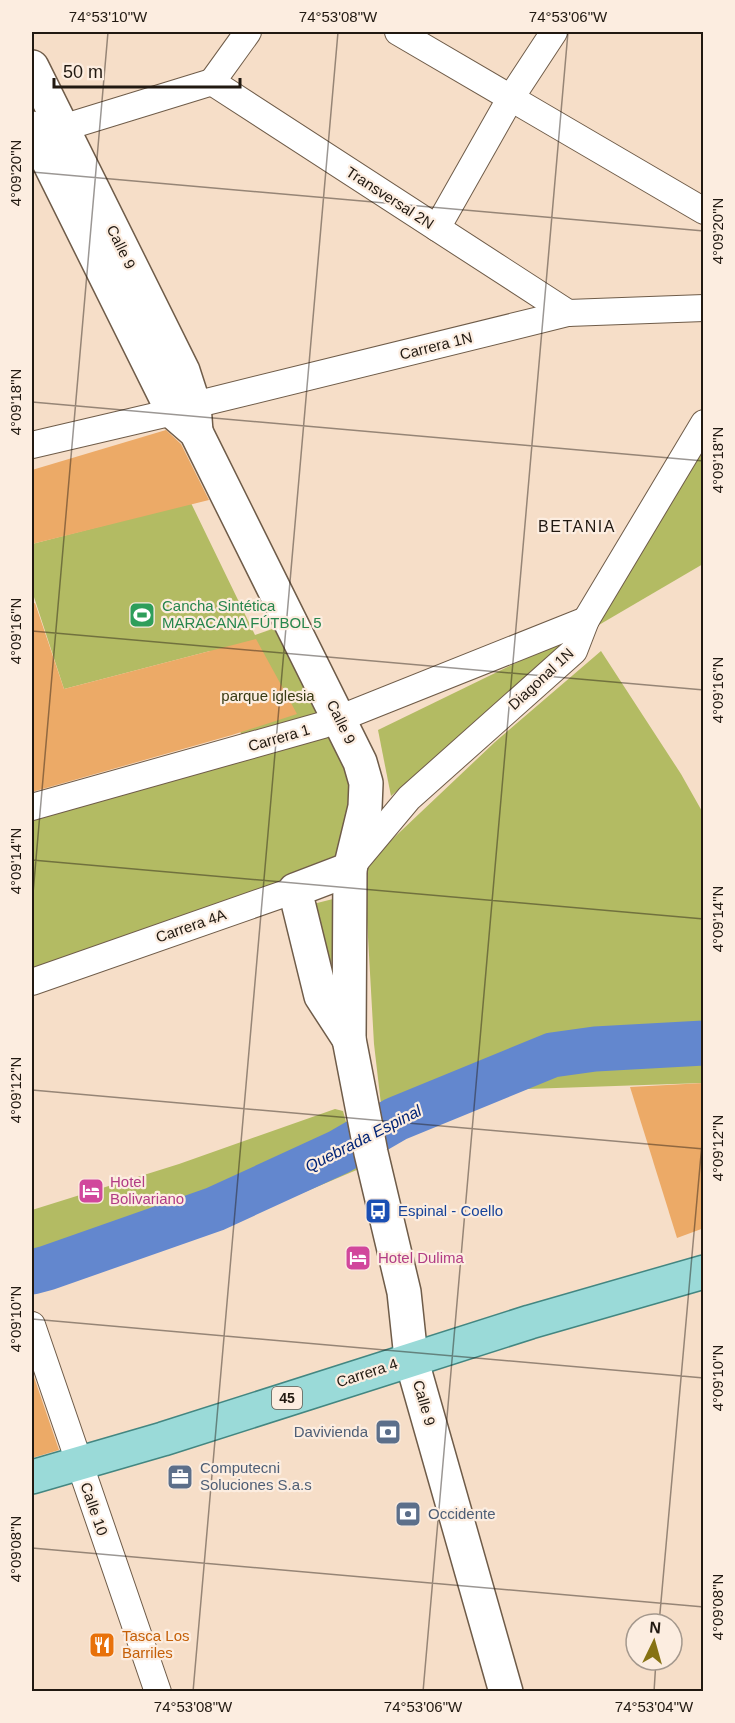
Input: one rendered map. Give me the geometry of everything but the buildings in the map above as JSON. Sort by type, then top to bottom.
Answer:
[{"type":"main road","name":"Carrera 4","points":[[32,1477],[163,1439],[411,1358],[704,1272]]},
{"type":"street","points":[[43,130],[212,82],[248,32]]},
{"type":"street","points":[[398,32],[704,211]]},
{"type":"street","points":[[437,228],[510,99],[554,32]]},
{"type":"street","name":"Calle 9","points":[[32,67],[43,130],[183,371],[188,416],[340,717],[360,762],[366,783],[365,807],[350,869],[348,1039],[371,1153],[404,1292],[411,1358],[506,1692]]},
{"type":"street","name":"Transversal 2N","points":[[212,82],[568,313]]},
{"type":"street","name":"Carrera 1N","points":[[32,445],[188,416],[568,313],[704,308]]},
{"type":"street","name":"Diagonal 1N","points":[[350,869],[409,798],[574,651],[586,620],[704,423]]},
{"type":"street","name":"Carrera 1","points":[[32,807],[323,725],[586,620]]},
{"type":"street","name":"Carrera 4A","points":[[32,982],[350,869]]},
{"type":"street","name":"Calle 9","points":[[295,890],[321,996],[348,1039]]},
{"type":"street","name":"Calle 10","points":[[32,1325],[158,1692]]},
{"type":"green space","points":[[703,448],[703,564],[592,629]]},
{"type":"green space","name":"Cancha Sintética MARACANA FÚTBOL 5","points":[[191,503],[255,635],[278,627],[323,725],[246,747],[210,651],[64,689],[32,591],[32,544]]},
{"type":"green space","points":[[561,641],[564,647],[391,796],[378,730]]},
{"type":"green space","points":[[601,651],[681,774],[703,813],[703,1083],[527,1089],[385,1139],[374,1044],[364,866],[495,742]]},
{"type":"green space","points":[[336,727],[357,786],[344,861],[32,969],[32,818]]},
{"type":"green space","points":[[337,898],[330,981],[305,906]]},
{"type":"green space","points":[[335,1109],[343,1111],[359,1169],[234,1222],[174,1233],[42,1276],[32,1242],[32,1210],[179,1164]]},
{"type":"waterway","name":"Quebrada Espinal","points":[[32,1272],[215,1209],[339,1152],[396,1119],[552,1055],[595,1049],[704,1043]]},
{"type":"place","name":"Cancha Sintética MARACANA FÚTBOL 5","points":[[142,615]]},
{"type":"place","name":"Hotel Bolivariano","points":[[91,1191]]},
{"type":"place","name":"Espinal - Coello","points":[[378,1211]]},
{"type":"place","name":"Hotel Dulima","points":[[358,1258]]},
{"type":"place","name":"Davivienda","points":[[388,1432]]},
{"type":"place","name":"Computecni Soluciones S.a.s","points":[[180,1477]]},
{"type":"place","name":"Occidente","points":[[408,1514]]},
{"type":"place","name":"Tasca Los Barriles","points":[[102,1645]]},
{"type":"district","name":"BETANIA","points":[[577,526]]},
{"type":"park label","name":"parque iglesia","points":[[268,696]]}]
